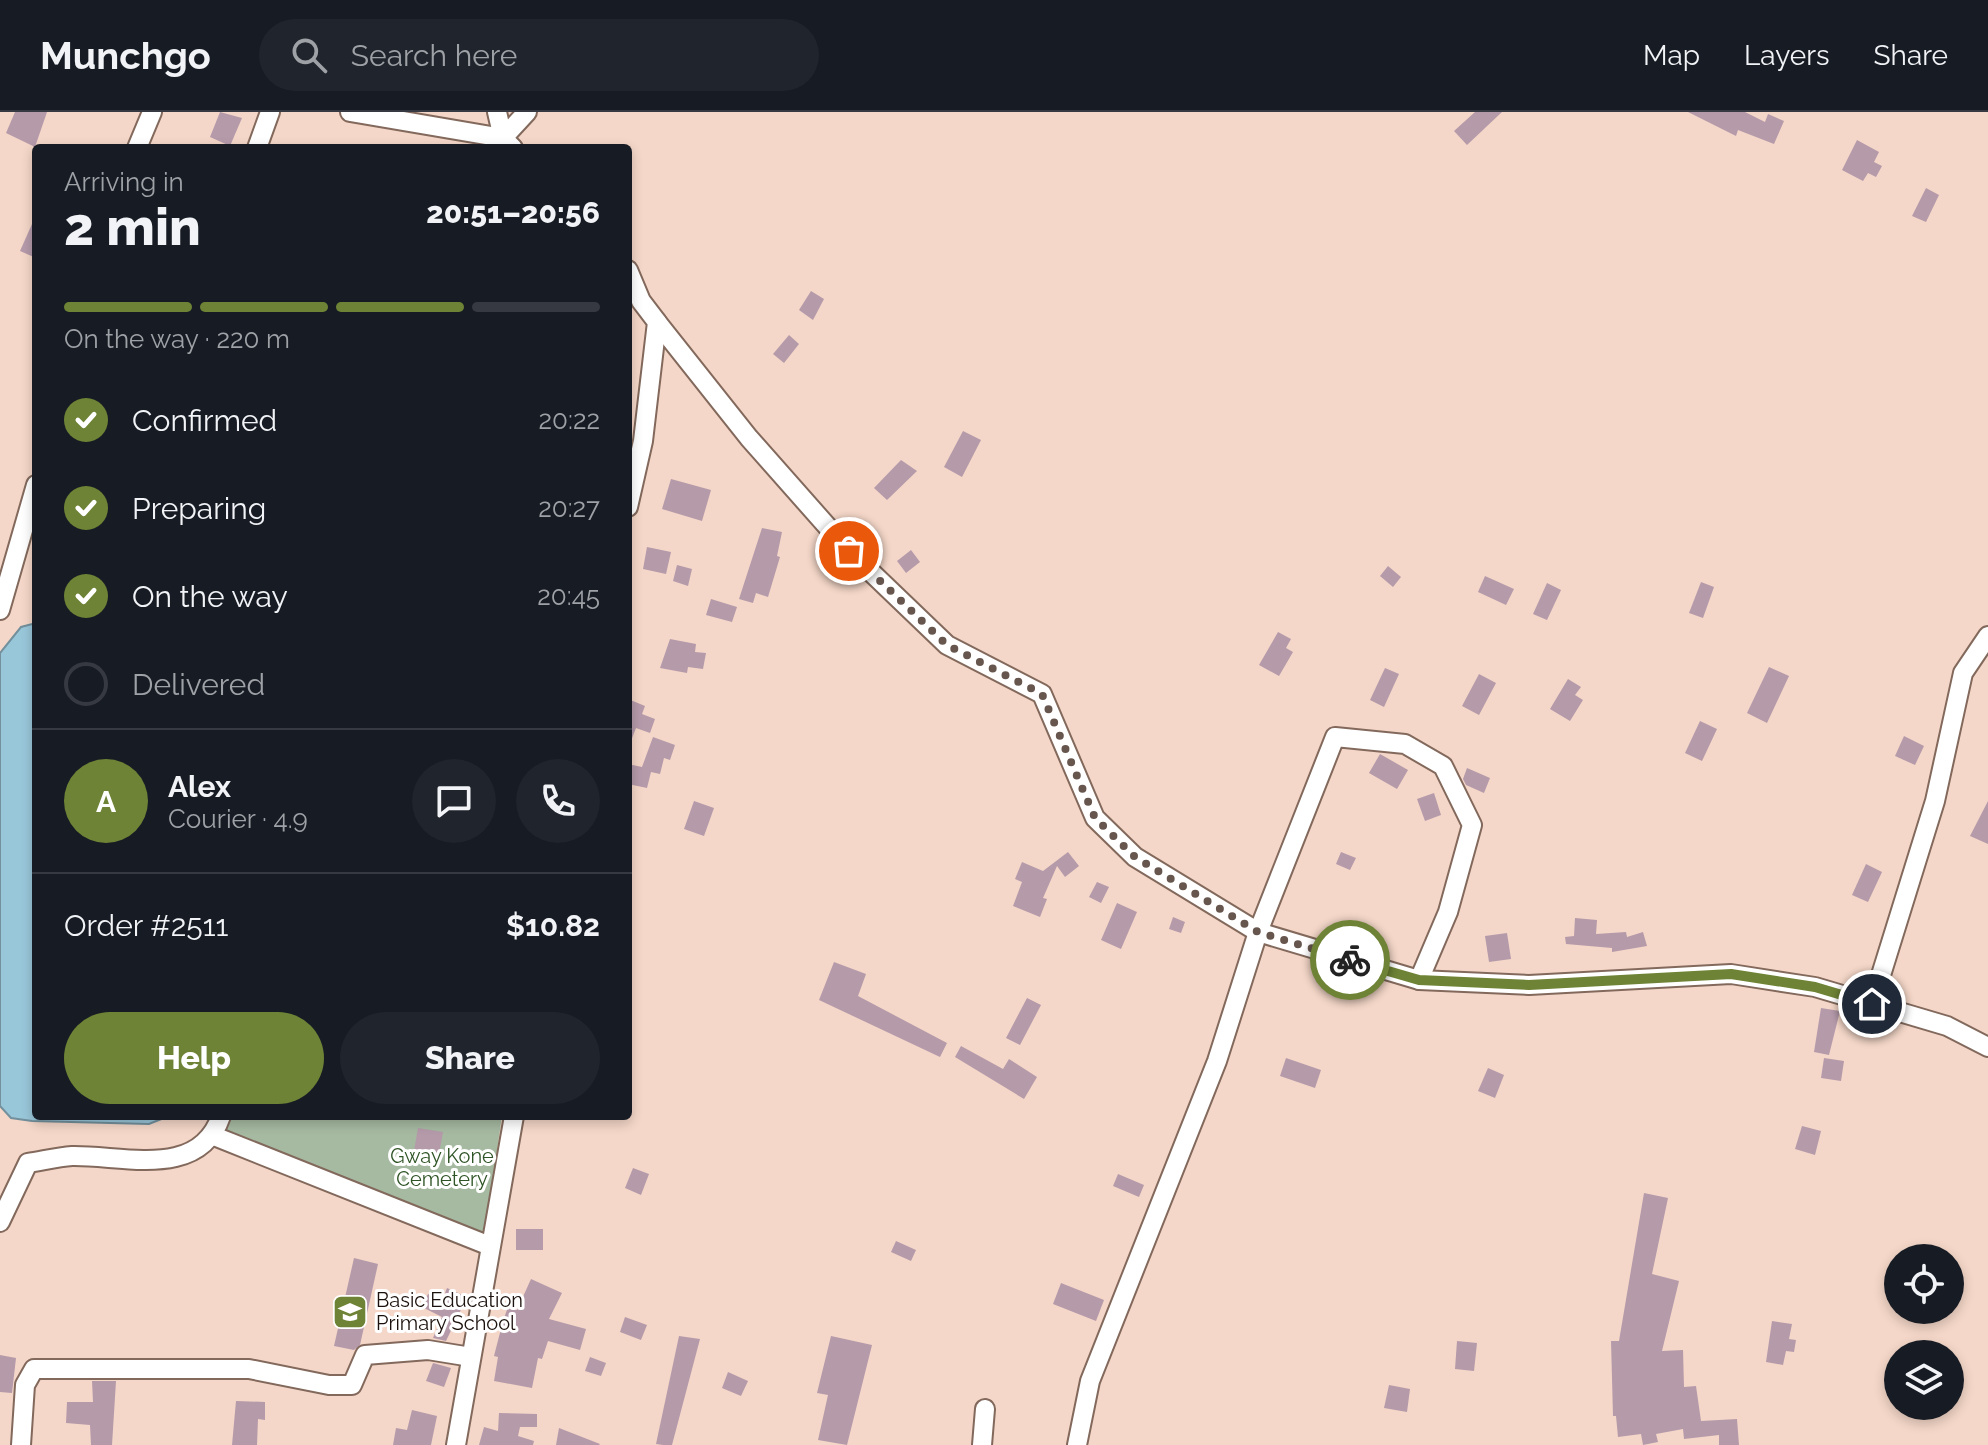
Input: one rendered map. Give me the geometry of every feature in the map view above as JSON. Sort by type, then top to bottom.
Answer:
[{"type":"street","points":[[139,144],[152,112]]},
{"type":"street","points":[[258,144],[270,112]]},
{"type":"street","points":[[350,112],[508,143]]},
{"type":"street","points":[[497,112],[508,143]]},
{"type":"street","points":[[508,143],[527,112]]},
{"type":"street","points":[[632,280],[641,301],[749,438],[849,551],[947,645],[1042,694],[1095,818],[1135,857],[1258,932],[1419,980],[1529,985],[1731,974],[1815,987],[1947,1026],[1988,1047]]},
{"type":"street","points":[[634,452],[657,322]]},
{"type":"street","points":[[0,610],[32,499]]},
{"type":"street","points":[[1872,1004],[1935,801],[1963,673],[1988,636]]},
{"type":"street","points":[[1077,1445],[1090,1381],[1217,1061],[1258,932],[1335,737],[1405,744],[1443,766],[1472,825],[1448,912],[1419,980]]},
{"type":"street","points":[[0,1222],[28,1163],[69,1156],[158,1161],[198,1149],[214,1136],[220,1120]]},
{"type":"street","points":[[456,1445],[513,1120]]},
{"type":"street","points":[[214,1136],[490,1246]]},
{"type":"street","points":[[21,1445],[25,1385],[34,1369],[249,1369],[329,1385],[352,1385],[365,1355],[428,1350],[471,1357]]},
{"type":"street","points":[[982,1445],[985,1409]]},
{"type":"green space","name":"Gway Kone Cemetery","points":[[226,1120],[501,1120],[484,1239],[222,1134]]},
{"type":"water","points":[[32,624],[32,1120],[159,1120],[149,1124],[32,1121],[11,1118],[0,1106],[0,653],[21,627]]},
{"type":"building","points":[[15,112],[47,112],[36,144],[32,146],[6,133]]},
{"type":"building","points":[[220,112],[242,118],[231,144],[210,137]]},
{"type":"building","points":[[1475,112],[1502,112],[1467,145],[1454,131]]},
{"type":"building","points":[[1688,112],[1745,112],[1765,122],[1768,114],[1784,121],[1774,144],[1738,130],[1736,136]]},
{"type":"building","points":[[1857,140],[1879,152],[1874,162],[1882,166],[1876,177],[1868,173],[1863,181],[1842,170]]},
{"type":"building","points":[[1926,188],[1939,195],[1926,222],[1912,216]]},
{"type":"building","points":[[32,224],[32,256],[20,251]]},
{"type":"building","points":[[811,291],[824,299],[813,320],[799,310]]},
{"type":"building","points":[[789,335],[799,344],[784,363],[773,354]]},
{"type":"building","points":[[963,431],[981,440],[962,477],[944,467]]},
{"type":"building","points":[[901,460],[917,471],[887,500],[874,488]]},
{"type":"building","points":[[671,479],[711,490],[702,521],[662,509]]},
{"type":"building","points":[[762,528],[782,532],[777,556],[780,557],[768,597],[756,593],[753,603],[739,599]]},
{"type":"building","points":[[647,547],[671,552],[666,574],[643,569]]},
{"type":"building","points":[[911,550],[920,562],[906,573],[897,561]]},
{"type":"building","points":[[677,565],[692,569],[688,586],[673,581]]},
{"type":"building","points":[[1388,566],[1401,577],[1393,587],[1380,576]]},
{"type":"building","points":[[1485,576],[1514,589],[1506,605],[1478,592]]},
{"type":"building","points":[[1701,582],[1714,587],[1703,618],[1689,613]]},
{"type":"building","points":[[1547,583],[1561,590],[1547,620],[1533,614]]},
{"type":"building","points":[[711,599],[737,607],[732,622],[706,615]]},
{"type":"building","points":[[1278,632],[1291,639],[1286,648],[1293,652],[1279,676],[1259,665]]},
{"type":"building","points":[[670,639],[696,644],[695,652],[706,653],[703,669],[688,667],[687,673],[660,668]]},
{"type":"building","points":[[1769,667],[1789,676],[1767,723],[1747,713]]},
{"type":"building","points":[[1385,668],[1399,674],[1384,707],[1370,700]]},
{"type":"building","points":[[1479,674],[1496,683],[1479,715],[1462,706]]},
{"type":"building","points":[[1568,679],[1581,687],[1575,695],[1583,700],[1570,721],[1550,709]]},
{"type":"building","points":[[632,701],[645,706],[642,714],[655,719],[650,733],[636,728],[632,738]]},
{"type":"building","points":[[1700,721],[1717,729],[1702,761],[1685,753]]},
{"type":"building","points":[[1904,736],[1924,746],[1915,765],[1895,756]]},
{"type":"building","points":[[653,737],[675,745],[670,760],[664,758],[660,774],[651,772],[647,788],[632,785],[632,765],[642,767]]},
{"type":"building","points":[[1380,754],[1408,770],[1397,789],[1369,773]]},
{"type":"building","points":[[1467,768],[1490,778],[1484,793],[1466,785],[1463,779]]},
{"type":"building","points":[[1434,793],[1441,815],[1425,821],[1417,799]]},
{"type":"building","points":[[694,801],[714,808],[704,836],[684,829]]},
{"type":"building","points":[[1988,801],[1988,844],[1970,836]]},
{"type":"building","points":[[1068,852],[1079,866],[1065,877],[1057,866],[1043,898],[1047,899],[1040,917],[1013,906],[1022,882],[1015,879],[1022,862],[1043,871]]},
{"type":"building","points":[[1341,852],[1356,858],[1350,870],[1336,864]]},
{"type":"building","points":[[1866,864],[1882,872],[1868,902],[1852,895]]},
{"type":"building","points":[[1097,882],[1109,887],[1101,903],[1089,897]]},
{"type":"building","points":[[1117,903],[1137,912],[1121,949],[1101,940]]},
{"type":"building","points":[[1173,917],[1185,922],[1181,933],[1169,929]]},
{"type":"building","points":[[1575,918],[1597,920],[1596,934],[1626,932],[1627,937],[1643,932],[1647,946],[1612,952],[1612,948],[1566,944],[1565,937],[1574,936]]},
{"type":"building","points":[[1507,933],[1511,959],[1489,962],[1485,936]]},
{"type":"building","points":[[834,962],[866,974],[858,996],[947,1043],[940,1057],[819,1000]]},
{"type":"building","points":[[1027,998],[1041,1005],[1020,1045],[1006,1038]]},
{"type":"building","points":[[1821,1008],[1840,1011],[1829,1055],[1814,1052]]},
{"type":"building","points":[[961,1046],[1003,1069],[1009,1059],[1037,1077],[1024,1099],[955,1057]]},
{"type":"building","points":[[1286,1058],[1321,1070],[1315,1088],[1280,1076]]},
{"type":"building","points":[[1824,1058],[1844,1061],[1841,1081],[1821,1078]]},
{"type":"building","points":[[1488,1068],[1504,1075],[1495,1098],[1478,1091]]},
{"type":"building","points":[[1802,1126],[1821,1131],[1815,1155],[1795,1149]]},
{"type":"building","points":[[418,1128],[443,1132],[439,1154],[414,1151]]},
{"type":"building","points":[[633,1168],[649,1174],[641,1195],[625,1188]]},
{"type":"building","points":[[1118,1174],[1144,1185],[1139,1197],[1113,1186]]},
{"type":"building","points":[[1644,1193],[1668,1198],[1652,1274],[1679,1281],[1662,1351],[1683,1350],[1684,1387],[1696,1386],[1701,1421],[1737,1419],[1739,1445],[1719,1445],[1719,1435],[1684,1439],[1683,1429],[1656,1434],[1658,1442],[1643,1445],[1641,1434],[1618,1437],[1616,1416],[1613,1416],[1611,1341],[1619,1341]]},
{"type":"building","points":[[516,1229],[543,1229],[543,1250],[516,1250]]},
{"type":"building","points":[[896,1241],[916,1250],[911,1261],[891,1252]]},
{"type":"building","points":[[354,1258],[378,1264],[360,1345],[354,1350],[334,1346]]},
{"type":"building","points":[[531,1279],[562,1293],[549,1319],[586,1329],[580,1350],[548,1341],[542,1359],[538,1358],[532,1388],[494,1381],[498,1357],[494,1356],[508,1307],[517,1310]]},
{"type":"building","points":[[1061,1283],[1104,1300],[1096,1321],[1053,1304]]},
{"type":"building","points":[[447,1288],[467,1297],[446,1341],[433,1338],[442,1317],[422,1307],[428,1294],[442,1301]]},
{"type":"building","points":[[625,1317],[647,1325],[641,1340],[620,1332]]},
{"type":"building","points":[[1772,1321],[1792,1324],[1789,1339],[1796,1340],[1794,1352],[1786,1351],[1783,1365],[1766,1362]]},
{"type":"building","points":[[679,1336],[700,1339],[672,1445],[656,1444]]},
{"type":"building","points":[[831,1336],[872,1345],[847,1445],[818,1440],[828,1395],[817,1393]]},
{"type":"building","points":[[1457,1341],[1477,1343],[1474,1371],[1455,1369]]},
{"type":"building","points":[[0,1355],[16,1358],[12,1393],[0,1392]]},
{"type":"building","points":[[590,1357],[606,1363],[601,1376],[585,1371]]},
{"type":"building","points":[[433,1363],[451,1368],[444,1387],[426,1381]]},
{"type":"building","points":[[728,1372],[748,1381],[741,1396],[722,1388]]},
{"type":"building","points":[[92,1381],[116,1381],[112,1445],[91,1445],[90,1425],[66,1423],[67,1402],[93,1402]]},
{"type":"building","points":[[1389,1385],[1410,1389],[1407,1412],[1384,1408]]},
{"type":"building","points":[[236,1401],[265,1402],[265,1420],[258,1419],[257,1445],[232,1445]]},
{"type":"building","points":[[412,1410],[437,1416],[431,1445],[393,1445],[396,1428],[407,1430]]},
{"type":"building","points":[[499,1413],[537,1414],[537,1427],[520,1427],[518,1436],[534,1441],[533,1445],[479,1445],[484,1427],[498,1431]]},
{"type":"building","points":[[559,1428],[600,1444],[556,1445]]},
{"type":"way so far","points":[[849,551],[947,645],[1042,694],[1095,818],[1135,857],[1258,932],[1350,960]]},
{"type":"place","name":"Basic Education Primary School","points":[[350,1312]]},
{"type":"route","points":[[1350,960],[1419,980],[1529,985],[1731,974],[1815,987],[1872,1004]]}]
